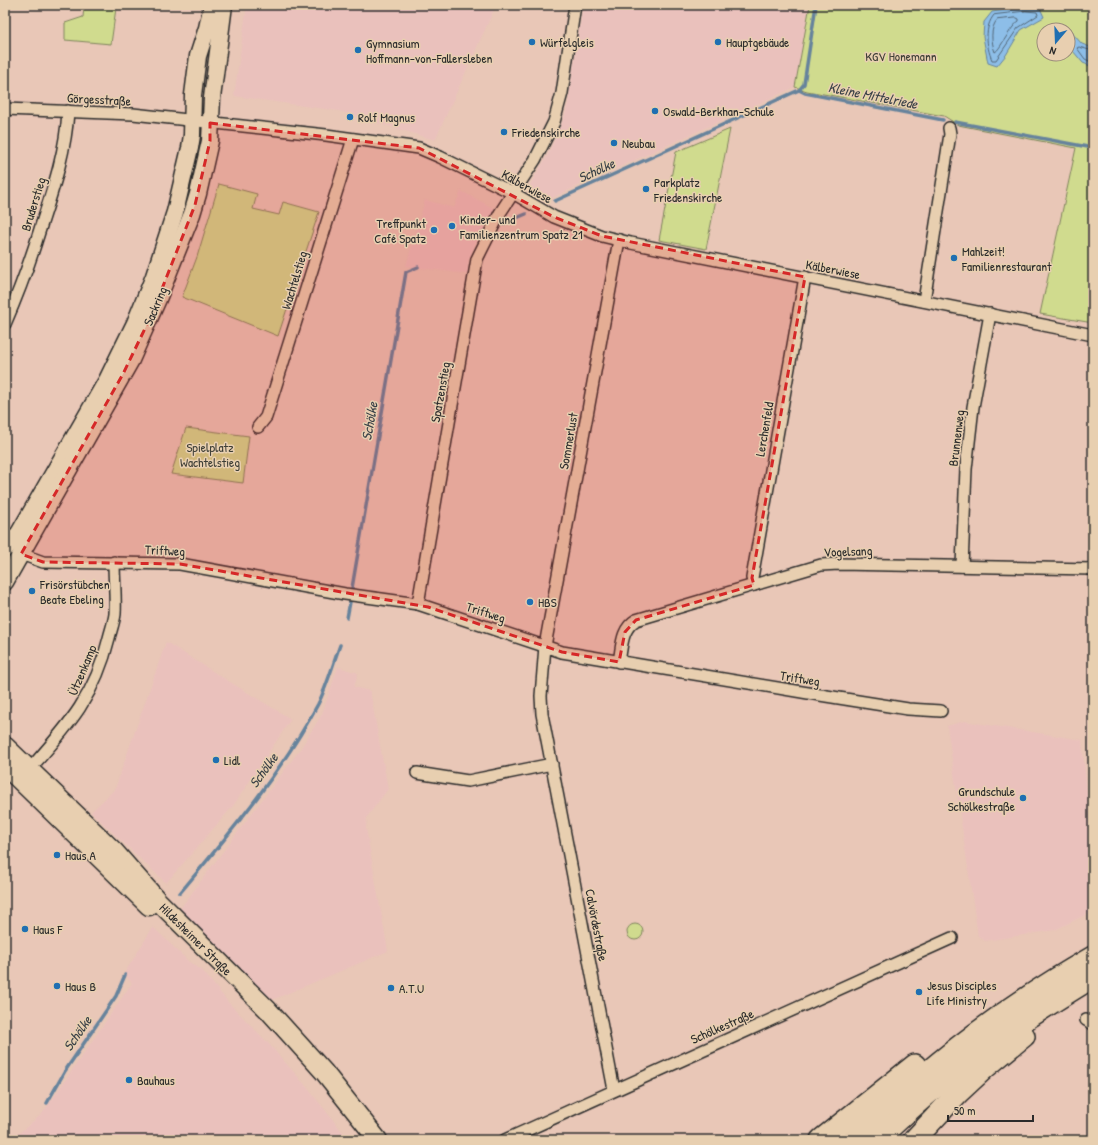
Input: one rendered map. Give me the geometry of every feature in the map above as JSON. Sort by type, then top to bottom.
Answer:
[{"type":"highway","points":[[854,1140],[908,1088],[968,1038],[1028,996],[1093,957]]},
{"type":"highway","points":[[877,1140],[936,1086],[987,1047],[1065,994],[1093,977]]},
{"type":"highway","points":[[914,1140],[958,1093],[986,1067],[1027,1033],[1093,988]]},
{"type":"highway","points":[[821,1140],[937,1048],[968,1038]]},
{"type":"main road","name":"Sackring","points":[[6,581],[10,549],[107,380],[142,308],[160,261],[175,212],[191,142],[193,95],[198,56],[207,28],[212,5]]},
{"type":"main road","name":"Sackring","points":[[10,549],[123,374],[152,314],[195,205],[210,141],[212,98],[224,5]]},
{"type":"main road","name":"Hildesheimer Straße","points":[[5,746],[114,851],[158,901],[279,1021],[324,1072],[378,1140]]},
{"type":"main road","name":"Hildesheimer Straße","points":[[5,766],[152,909],[275,1032],[295,1053],[365,1140]]},
{"type":"street","name":"Spatzenstieg","points":[[418,604],[477,259],[500,213],[535,160],[554,122],[562,93],[574,5]]},
{"type":"street","name":"Görgesstraße","points":[[5,109],[133,114],[210,122]]},
{"type":"street","name":"Bruderstieg","points":[[5,324],[33,252],[57,175],[66,140],[68,111]]},
{"type":"street","name":"Kälberwiese","points":[[210,122],[419,148],[513,194],[554,217],[592,232],[618,240],[1093,335]]},
{"type":"street","points":[[924,301],[950,134],[949,128]]},
{"type":"street","name":"Wachtelstieg","points":[[258,427],[266,417],[353,139]]},
{"type":"street","name":"Sommerlust","points":[[545,646],[618,240]]},
{"type":"street","name":"Lerchenfeld","points":[[754,585],[752,578],[805,277]]},
{"type":"street","name":"Brunnenweg","points":[[962,566],[968,455],[973,407],[990,314]]},
{"type":"street","name":"Triftweg","points":[[10,549],[43,562],[180,564],[345,594],[418,604],[562,652],[820,695],[908,708],[941,711]]},
{"type":"street","name":"Ützenkamp","points":[[29,770],[76,716],[94,682],[104,657],[115,614],[114,562]]},
{"type":"street","name":"Vogelsang","points":[[619,662],[625,632],[630,624],[636,620],[822,565],[852,564],[1093,569]]},
{"type":"street","name":"Calvördestraße","points":[[545,646],[541,696],[542,714],[614,1090]]},
{"type":"street","points":[[417,773],[468,781],[552,764]]},
{"type":"street","name":"Schölkestraße","points":[[505,1140],[952,938]]},
{"type":"highlighted area","points":[[210,123],[419,148],[554,217],[602,236],[805,277],[752,578],[754,585],[636,620],[625,632],[619,662],[562,652],[428,607],[180,564],[43,562],[21,554],[123,374],[152,314],[195,205],[210,141]]},
{"type":"shaded area","name":"Gymnasium Hoffmann-von-Fallersleben","points":[[247,5],[496,5],[435,140],[339,111],[234,96]]},
{"type":"shaded area","name":"Oswald-Berkhan-Schule","points":[[583,5],[810,5],[795,87],[543,202],[532,194],[530,189],[531,183],[547,156],[564,118],[568,103]]},
{"type":"shaded area","name":"Kinder- und Familienzentrum Spatz 21","points":[[461,191],[495,209],[476,242],[469,259],[467,274],[406,266],[425,200],[454,208]]},
{"type":"shaded area","points":[[166,642],[291,719],[233,806],[166,883],[91,812],[115,789]]},
{"type":"shaded area","points":[[338,667],[358,673],[354,687],[370,691],[388,789],[367,817],[366,828],[388,951],[272,1000],[179,910],[299,751],[322,714]]},
{"type":"shaded area","name":"Grundschule Schölkestraße","points":[[964,721],[1082,740],[1093,859],[1093,911],[1055,930],[985,941],[978,936],[947,726]]},
{"type":"shaded area","points":[[153,927],[189,962],[202,970],[228,1002],[269,1044],[306,1086],[349,1140],[11,1140],[42,1114],[132,983],[124,974]]},
{"type":"green space","name":"KGV Honemann","points":[[810,5],[1093,5],[1093,323],[1040,314],[1076,148],[958,125],[944,116],[807,91],[795,87]]},
{"type":"green space","points":[[84,7],[116,8],[111,44],[65,40],[65,23],[83,17]]},
{"type":"green space","points":[[730,129],[706,249],[659,240],[676,152]]},
{"type":"green space","points":[[219,184],[257,194],[253,209],[279,215],[283,202],[319,212],[278,336],[182,297],[197,257]]},
{"type":"green space","name":"Spielplatz Wachtelstieg","points":[[186,428],[249,436],[243,483],[171,474]]},
{"type":"green space","points":[[635,924],[641,926],[643,932],[641,938],[635,940],[629,938],[627,932],[629,926]]},
{"type":"water","points":[[1026,7],[1040,8],[1044,17],[1021,30],[1006,55],[997,66],[988,63],[983,37],[984,22],[992,12]]},
{"type":"water","points":[[1076,37],[1082,44],[1093,48],[1093,67],[1083,63],[1076,55]]},
{"type":"waterway","name":"Schölke","points":[[555,201],[799,90],[804,84],[816,5]]},
{"type":"waterway","name":"Kleine Mittelriede","points":[[799,90],[805,93],[943,120]]},
{"type":"waterway","name":"Kleine Mittelriede","points":[[955,122],[1093,148]]},
{"type":"waterway","name":"Schölke","points":[[503,224],[526,214]]},
{"type":"waterway","name":"Schölke","points":[[352,588],[406,272],[418,267]]},
{"type":"waterway","name":"Schölke","points":[[347,618],[350,602]]},
{"type":"waterway","name":"Schölke","points":[[180,893],[254,802],[288,754],[318,704],[340,645]]},
{"type":"waterway","name":"Schölke","points":[[47,1103],[65,1071],[116,996],[125,975]]},
{"type":"place","name":"Würfelgleis","points":[[532,42]]},
{"type":"place","name":"Hauptgebäude","points":[[718,42]]},
{"type":"place","name":"Gymnasium Hoffmann-von-Fallersleben","points":[[358,50]]},
{"type":"place","name":"Oswald-Berkhan-Schule","points":[[655,111]]},
{"type":"place","name":"Rolf Magnus","points":[[350,117]]},
{"type":"place","name":"Friedenskirche","points":[[504,132]]},
{"type":"place","name":"Neubau","points":[[614,143]]},
{"type":"place","name":"Parkplatz Friedenskirche","points":[[646,189]]},
{"type":"place","name":"Kinder- und Familienzentrum Spatz 21","points":[[452,226]]},
{"type":"place","name":"Treffpunkt Café Spatz","points":[[434,230]]},
{"type":"place","name":"Mahlzeit! Familienrestaurant","points":[[954,258]]},
{"type":"place","name":"Frisörstübchen Beate Ebeling","points":[[32,591]]},
{"type":"place","name":"HBS","points":[[530,602]]},
{"type":"place","name":"Lidl","points":[[216,760]]},
{"type":"place","name":"Grundschule Schölkestraße","points":[[1023,798]]},
{"type":"place","name":"Haus A","points":[[57,855]]},
{"type":"place","name":"Haus F","points":[[25,929]]},
{"type":"place","name":"Haus B","points":[[57,986]]},
{"type":"place","name":"A.T.U","points":[[391,988]]},
{"type":"place","name":"Jesus Disciples Life Ministry","points":[[919,992]]},
{"type":"place","name":"Bauhaus","points":[[129,1080]]}]
